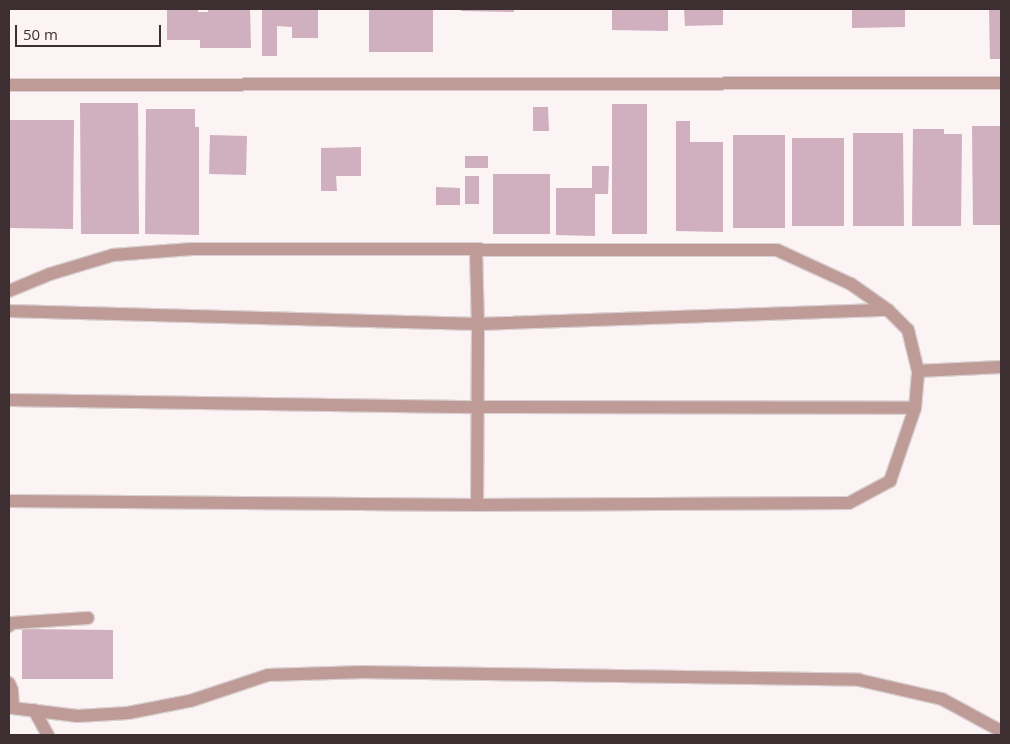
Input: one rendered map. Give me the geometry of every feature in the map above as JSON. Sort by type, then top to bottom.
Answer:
[{"type":"lane","points":[[9,85],[1001,82]]},
{"type":"lane","points":[[9,291],[50,274],[113,255],[192,249],[777,250],[850,284],[888,310],[908,330],[918,371],[915,408],[890,481],[848,503],[476,505],[9,501]]},
{"type":"lane","points":[[476,250],[478,324],[476,505]]},
{"type":"lane","points":[[9,311],[478,324],[888,310]]},
{"type":"lane","points":[[918,371],[1001,367]]},
{"type":"lane","points":[[9,400],[476,407],[915,408]]},
{"type":"lane","points":[[9,626],[12,623],[88,618]]},
{"type":"lane","points":[[9,683],[12,690],[11,708],[78,716],[128,712],[190,701],[268,675],[364,672],[859,680],[942,699],[1001,731]]},
{"type":"lane","points":[[34,710],[48,735]]},
{"type":"building","points":[[167,9],[198,9],[198,12],[208,12],[208,9],[250,9],[251,48],[200,48],[200,40],[167,40]]},
{"type":"building","points":[[262,9],[318,9],[318,38],[292,38],[292,27],[277,26],[277,56],[262,56]]},
{"type":"building","points":[[369,9],[433,9],[433,52],[369,52]]},
{"type":"building","points":[[461,9],[514,9],[514,12],[461,11]]},
{"type":"building","points":[[612,9],[668,9],[668,31],[612,30]]},
{"type":"building","points":[[684,9],[723,9],[723,25],[685,26]]},
{"type":"building","points":[[852,9],[905,9],[905,27],[852,28]]},
{"type":"building","points":[[989,9],[1001,9],[1001,59],[990,59]]},
{"type":"building","points":[[80,103],[138,103],[139,234],[81,234]]},
{"type":"building","points":[[612,104],[647,104],[647,234],[612,234]]},
{"type":"building","points":[[533,107],[548,107],[549,131],[533,131]]},
{"type":"building","points":[[146,109],[195,109],[195,127],[199,127],[199,235],[145,234]]},
{"type":"building","points":[[9,120],[74,120],[73,229],[9,228]]},
{"type":"building","points":[[676,121],[690,121],[690,142],[723,142],[723,232],[676,231]]},
{"type":"building","points":[[972,126],[1001,126],[1001,225],[973,225]]},
{"type":"building","points":[[913,129],[944,129],[944,134],[962,134],[961,226],[912,226]]},
{"type":"building","points":[[853,133],[903,133],[904,226],[853,226]]},
{"type":"building","points":[[210,135],[247,136],[246,175],[209,174]]},
{"type":"building","points":[[733,135],[785,135],[785,228],[733,228]]},
{"type":"building","points":[[792,138],[844,138],[844,226],[792,226]]},
{"type":"building","points":[[361,147],[361,176],[336,176],[337,191],[321,191],[321,148]]},
{"type":"building","points":[[465,156],[488,156],[488,168],[465,168]]},
{"type":"building","points":[[592,166],[609,166],[608,194],[595,194],[595,236],[556,235],[556,188],[592,188]]},
{"type":"building","points":[[493,174],[550,174],[550,234],[493,234]]},
{"type":"building","points":[[465,176],[479,176],[479,204],[465,204]]},
{"type":"building","points":[[436,187],[460,188],[460,205],[436,205]]},
{"type":"building","points":[[22,629],[113,630],[113,679],[22,679]]}]
